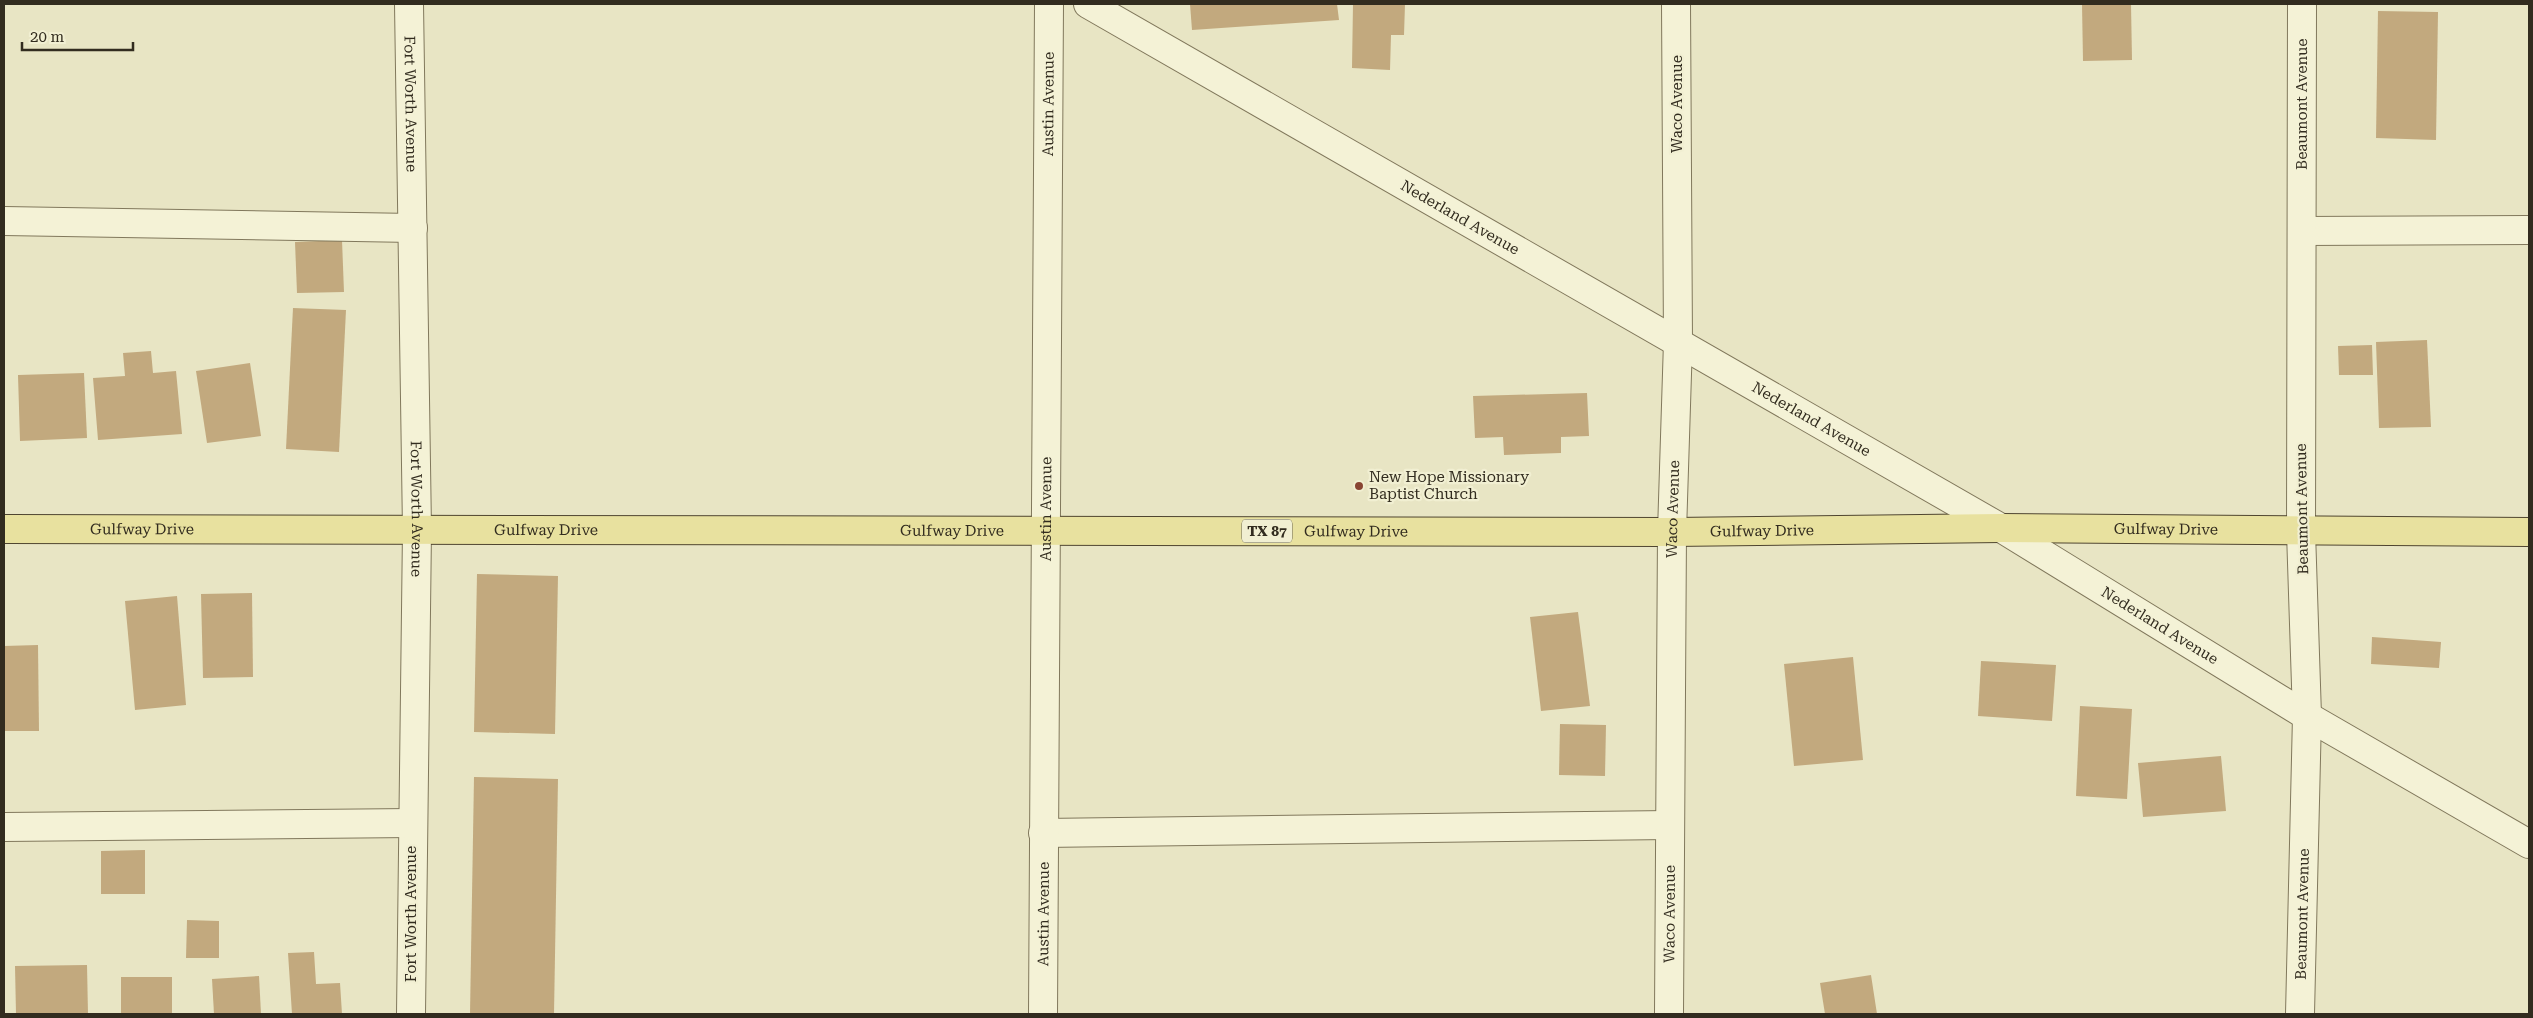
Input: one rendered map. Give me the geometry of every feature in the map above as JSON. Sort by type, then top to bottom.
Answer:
[{"type":"main road","name":"Gulfway Drive","points":[[4,530],[1672,532],[2001,528],[2301,532],[2529,532]]},
{"type":"street","name":"Fort Worth Avenue","points":[[409,4],[417,530],[411,1014]]},
{"type":"street","name":"Austin Avenue","points":[[1043,1014],[1049,4]]},
{"type":"street","name":"Nederland Avenue","points":[[1088,4],[2001,528],[2307,716],[2529,844]]},
{"type":"street","name":"Waco Avenue","points":[[1669,1014],[1672,532],[1678,342],[1676,4]]},
{"type":"street","name":"Beaumont Avenue","points":[[2300,1014],[2307,716],[2301,532],[2302,4]]},
{"type":"street","points":[[4,221],[413,228]]},
{"type":"street","points":[[2302,231],[2529,230]]},
{"type":"street","points":[[4,827],[412,823]]},
{"type":"street","points":[[1043,833],[1669,825]]},
{"type":"building","points":[[1190,4],[1337,4],[1339,20],[1192,30]]},
{"type":"building","points":[[1353,4],[1405,4],[1404,35],[1391,35],[1390,70],[1352,68]]},
{"type":"building","points":[[2082,4],[2131,4],[2132,60],[2083,61]]},
{"type":"building","points":[[2378,11],[2438,12],[2436,140],[2376,138]]},
{"type":"building","points":[[342,240],[344,292],[297,293],[295,242]]},
{"type":"building","points":[[293,308],[346,310],[339,452],[286,449]]},
{"type":"building","points":[[2427,340],[2431,427],[2379,428],[2376,342]]},
{"type":"building","points":[[2372,345],[2373,375],[2339,375],[2338,346]]},
{"type":"building","points":[[151,351],[153,373],[176,371],[182,434],[98,440],[93,378],[125,376],[123,353]]},
{"type":"building","points":[[250,363],[261,436],[207,443],[196,371]]},
{"type":"building","points":[[84,373],[87,438],[20,441],[18,375]]},
{"type":"building","points":[[1587,393],[1589,436],[1561,437],[1561,453],[1504,455],[1503,437],[1475,438],[1473,396]]},
{"type":"building","points":[[477,574],[558,576],[555,734],[474,732]]},
{"type":"building","points":[[252,593],[253,677],[203,678],[201,594]]},
{"type":"building","points":[[177,596],[186,705],[135,710],[125,601]]},
{"type":"building","points":[[1578,612],[1590,706],[1541,711],[1530,617]]},
{"type":"building","points":[[2372,637],[2441,642],[2439,668],[2371,664]]},
{"type":"building","points":[[38,645],[39,731],[4,731],[4,646]]},
{"type":"building","points":[[1853,657],[1863,760],[1794,766],[1784,664]]},
{"type":"building","points":[[1981,661],[2056,665],[2052,721],[1978,716]]},
{"type":"building","points":[[2080,706],[2132,709],[2127,799],[2076,796]]},
{"type":"building","points":[[1560,724],[1606,725],[1605,776],[1559,775]]},
{"type":"building","points":[[2221,756],[2226,811],[2143,817],[2138,763]]},
{"type":"building","points":[[474,777],[558,779],[554,1014],[470,1014]]},
{"type":"building","points":[[145,850],[145,894],[101,894],[101,851]]},
{"type":"building","points":[[187,920],[219,921],[219,958],[186,958]]},
{"type":"building","points":[[314,952],[316,984],[340,983],[342,1014],[292,1014],[288,953]]},
{"type":"building","points":[[87,965],[88,1014],[16,1014],[15,966]]},
{"type":"building","points":[[1871,975],[1877,1014],[1825,1014],[1820,983]]},
{"type":"building","points":[[259,976],[261,1014],[214,1014],[212,979]]},
{"type":"building","points":[[121,977],[172,977],[172,1014],[121,1014]]},
{"type":"place","name":"New Hope Missionary Baptist Church","points":[[1359,486]]}]
